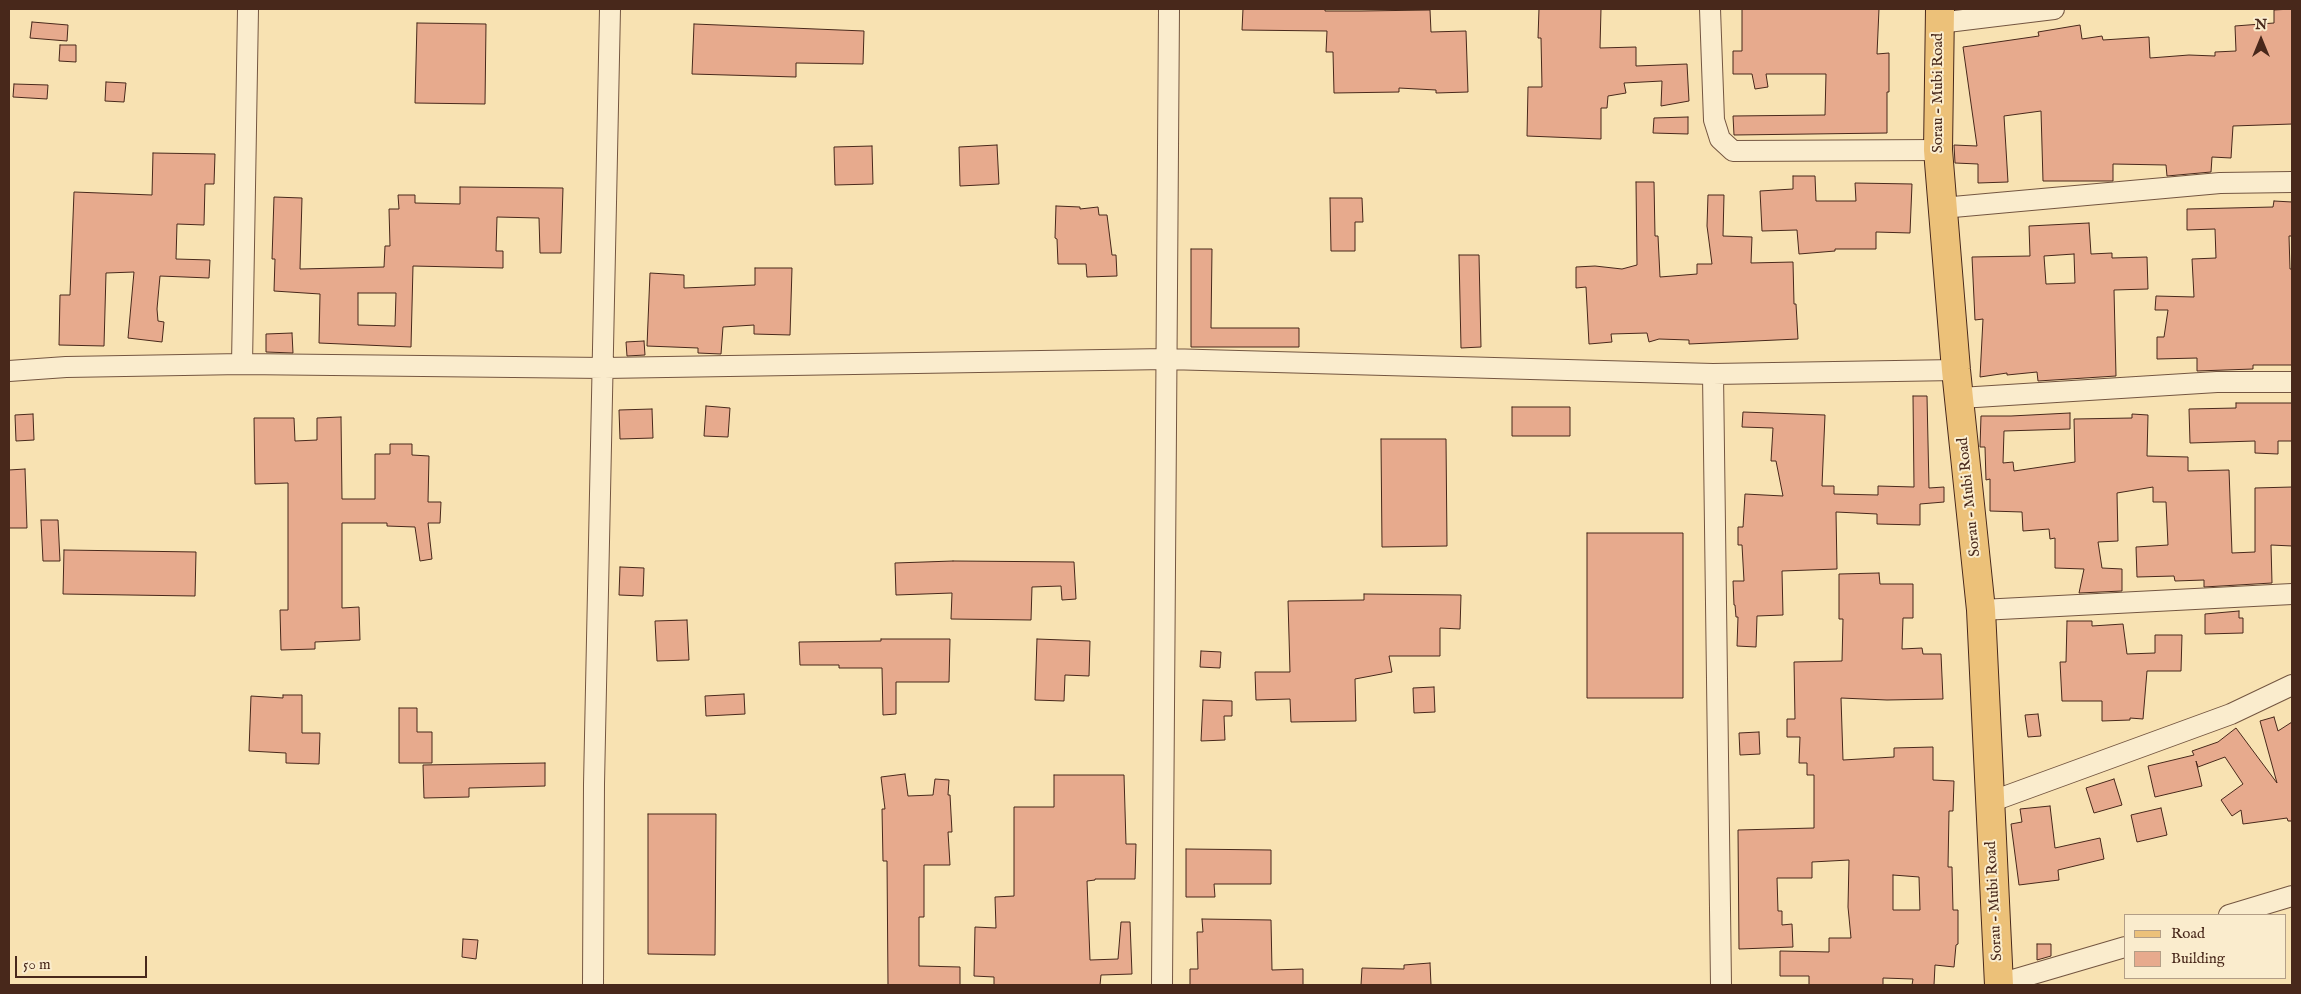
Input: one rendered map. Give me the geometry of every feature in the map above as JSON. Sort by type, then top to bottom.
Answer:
[{"type":"main road","name":"Sorau - Mubi Road","points":[[1940,16],[1938,150],[1956,370],[1981,610],[1999,985]]},
{"type":"street","points":[[242,364],[248,9]]},
{"type":"street","points":[[593,985],[594,784],[610,9]]},
{"type":"street","points":[[1162,985],[1169,9]]},
{"type":"street","points":[[1710,9],[1714,120],[1720,139],[1733,152],[1938,150]]},
{"type":"street","points":[[1940,16],[2054,9]]},
{"type":"street","points":[[1942,208],[2220,183],[2292,182]]},
{"type":"street","points":[[9,371],[66,367],[242,364],[604,368],[1166,359],[1713,374],[1956,370]]},
{"type":"street","points":[[1713,374],[1721,985]]},
{"type":"street","points":[[1960,398],[2217,382],[2292,382]]},
{"type":"street","points":[[1981,610],[2292,594]]},
{"type":"street","points":[[1990,802],[2231,714],[2292,685]]},
{"type":"street","points":[[2232,914],[2292,896]]},
{"type":"street","points":[[1999,985],[2124,947]]},
{"type":"building","points":[[1243,9],[1325,9],[1325,11],[1430,10],[1431,32],[1466,31],[1468,92],[1436,93],[1436,90],[1399,88],[1399,92],[1334,93],[1333,52],[1326,52],[1327,31],[1242,30]]},
{"type":"building","points":[[1539,9],[1601,9],[1600,48],[1636,47],[1636,66],[1687,64],[1689,101],[1661,106],[1662,81],[1624,83],[1626,93],[1608,96],[1607,108],[1601,108],[1601,139],[1527,136],[1528,87],[1542,87],[1541,38],[1538,38]]},
{"type":"building","points":[[1742,9],[1879,9],[1877,54],[1889,53],[1887,133],[1734,135],[1733,116],[1825,115],[1826,74],[1766,74],[1768,87],[1755,89],[1752,74],[1733,74],[1733,51],[1742,51]]},
{"type":"building","points":[[2292,9],[2292,124],[2233,126],[2231,158],[2212,157],[2211,172],[2167,176],[2166,165],[2113,164],[2113,181],[2043,181],[2041,111],[2004,116],[2008,182],[1978,183],[1978,164],[1955,163],[1954,145],[1977,146],[1963,47],[2039,36],[2038,32],[2080,25],[2082,39],[2102,36],[2103,40],[2149,37],[2150,58],[2189,55],[2215,56],[2215,52],[2236,51],[2235,26],[2274,23],[2274,10]]},
{"type":"building","points":[[32,22],[68,25],[67,41],[30,38]]},
{"type":"building","points":[[417,23],[486,24],[485,104],[415,103]]},
{"type":"building","points":[[694,24],[864,31],[863,64],[796,63],[796,77],[692,74]]},
{"type":"building","points":[[60,45],[76,45],[76,62],[59,61]]},
{"type":"building","points":[[106,82],[126,83],[124,102],[105,101]]},
{"type":"building","points":[[14,84],[48,85],[47,99],[13,97]]},
{"type":"building","points":[[1688,117],[1688,134],[1653,133],[1654,118]]},
{"type":"building","points":[[997,145],[999,184],[960,186],[959,147]]},
{"type":"building","points":[[872,146],[873,184],[835,185],[834,147]]},
{"type":"building","points":[[153,153],[215,154],[214,184],[205,184],[204,225],[177,224],[176,259],[210,260],[209,278],[160,276],[157,309],[158,321],[164,322],[162,342],[128,338],[134,272],[106,273],[104,346],[59,345],[60,295],[70,295],[74,192],[152,195]]},
{"type":"building","points":[[1793,176],[1815,176],[1816,201],[1856,201],[1855,183],[1912,184],[1910,233],[1876,232],[1876,249],[1835,249],[1835,251],[1799,254],[1797,230],[1762,231],[1760,191],[1793,189]]},
{"type":"building","points":[[1636,182],[1654,182],[1655,236],[1658,236],[1660,277],[1697,274],[1697,264],[1712,264],[1707,226],[1708,195],[1724,195],[1723,236],[1752,237],[1751,263],[1793,262],[1794,304],[1796,304],[1798,339],[1689,344],[1689,340],[1659,339],[1649,342],[1647,333],[1611,334],[1612,342],[1589,344],[1586,287],[1576,288],[1576,267],[1595,266],[1622,269],[1637,265]]},
{"type":"building","points":[[460,187],[563,188],[561,253],[540,253],[539,218],[497,217],[496,251],[503,251],[503,268],[413,266],[411,347],[319,343],[320,294],[274,291],[275,259],[272,259],[274,197],[302,198],[300,269],[384,267],[385,246],[390,246],[389,209],[399,209],[398,195],[415,195],[415,203],[460,204]],"holes":[[[358,293],[396,293],[395,326],[358,325]]]},
{"type":"building","points":[[1330,198],[1362,198],[1363,222],[1355,222],[1355,251],[1331,251]]},
{"type":"building","points":[[2274,201],[2292,202],[2292,236],[2289,236],[2290,269],[2292,269],[2292,365],[2253,365],[2253,369],[2197,371],[2197,358],[2157,359],[2157,337],[2164,337],[2168,310],[2155,310],[2156,296],[2194,297],[2192,259],[2216,258],[2215,229],[2187,230],[2187,209],[2273,207]]},
{"type":"building","points":[[1056,206],[1080,207],[1080,209],[1098,207],[1099,215],[1107,215],[1112,255],[1116,255],[1117,276],[1087,277],[1086,264],[1058,264],[1057,239],[1055,238]]},
{"type":"building","points":[[2089,223],[2091,254],[2112,253],[2112,258],[2147,257],[2148,289],[2114,290],[2116,376],[2038,381],[2037,372],[2007,375],[2007,373],[1980,377],[1983,319],[1975,320],[1972,257],[2030,256],[2029,226]],"holes":[[[2074,254],[2075,283],[2046,284],[2044,256]]]},
{"type":"building","points":[[1191,249],[1212,249],[1211,328],[1299,328],[1299,347],[1191,347]]},
{"type":"building","points":[[1459,255],[1479,255],[1481,347],[1461,348]]},
{"type":"building","points":[[755,268],[792,268],[790,335],[754,334],[754,325],[723,327],[721,354],[698,353],[698,348],[647,346],[650,273],[684,275],[684,288],[755,285]]},
{"type":"building","points":[[292,333],[293,353],[266,352],[266,334]]},
{"type":"building","points":[[644,341],[645,355],[627,356],[626,342]]},
{"type":"building","points":[[1913,396],[1927,396],[1929,488],[1944,487],[1944,502],[1920,504],[1920,525],[1877,524],[1877,514],[1836,512],[1837,569],[1782,571],[1783,615],[1757,616],[1756,647],[1737,646],[1738,617],[1736,617],[1734,605],[1733,581],[1744,581],[1742,545],[1738,545],[1738,527],[1743,527],[1745,494],[1783,496],[1776,461],[1771,461],[1773,428],[1742,427],[1743,412],[1825,415],[1822,486],[1834,486],[1834,494],[1878,495],[1878,486],[1914,487]]},
{"type":"building","points":[[2236,403],[2292,403],[2292,441],[2278,441],[2278,454],[2255,453],[2255,441],[2190,443],[2189,409],[2236,408]]},
{"type":"building","points":[[706,406],[730,408],[728,437],[704,436]]},
{"type":"building","points":[[1512,407],[1570,407],[1570,436],[1512,436]]},
{"type":"building","points":[[652,409],[653,438],[620,439],[619,410]]},
{"type":"building","points":[[2070,413],[2070,429],[2004,431],[2003,463],[2013,462],[2014,471],[2075,462],[2074,419],[2132,418],[2132,414],[2148,415],[2147,456],[2188,457],[2188,471],[2229,470],[2232,553],[2255,552],[2255,488],[2292,487],[2292,546],[2271,545],[2272,583],[2204,587],[2204,580],[2175,581],[2174,576],[2137,577],[2136,547],[2168,545],[2166,502],[2153,502],[2153,487],[2117,493],[2118,541],[2098,542],[2102,568],[2122,569],[2122,591],[2079,593],[2084,569],[2055,568],[2055,538],[2050,539],[2049,529],[2023,531],[2022,512],[1990,511],[1990,479],[1986,480],[1985,447],[1980,447],[1981,416]]},
{"type":"building","points":[[33,414],[34,440],[16,441],[15,415]]},
{"type":"building","points":[[341,417],[342,499],[375,499],[375,454],[390,454],[390,444],[412,444],[412,455],[429,456],[428,502],[441,502],[440,523],[428,523],[432,559],[420,561],[415,527],[387,526],[387,523],[342,523],[342,608],[359,607],[360,640],[315,642],[315,649],[281,650],[280,610],[288,610],[288,483],[255,484],[254,418],[294,418],[295,441],[317,440],[317,418]]},
{"type":"building","points":[[1381,439],[1446,439],[1447,546],[1382,547]]},
{"type":"building","points":[[25,469],[27,528],[9,528],[9,470]]},
{"type":"building","points":[[41,520],[58,520],[60,561],[43,561]]},
{"type":"building","points":[[1587,533],[1683,533],[1683,698],[1587,698]]},
{"type":"building","points":[[64,550],[196,552],[195,596],[63,594]]},
{"type":"building","points":[[953,561],[1074,562],[1076,599],[1062,600],[1061,586],[1032,587],[1031,620],[951,619],[952,593],[896,595],[895,563]]},
{"type":"building","points":[[620,567],[644,568],[643,596],[619,595]]},
{"type":"building","points":[[1879,573],[1880,584],[1913,584],[1913,618],[1903,618],[1902,649],[1922,648],[1923,654],[1941,654],[1943,699],[1887,700],[1841,698],[1843,760],[1894,757],[1894,748],[1933,747],[1933,780],[1954,781],[1953,811],[1949,811],[1948,867],[1952,867],[1953,910],[1958,910],[1958,944],[1956,945],[1954,967],[1935,965],[1934,985],[1912,985],[1913,979],[1883,978],[1883,985],[1809,985],[1809,976],[1780,976],[1780,951],[1829,952],[1829,938],[1851,938],[1848,907],[1849,860],[1812,862],[1812,878],[1777,878],[1778,911],[1782,911],[1782,925],[1792,924],[1793,947],[1739,949],[1738,830],[1814,828],[1814,775],[1807,775],[1807,763],[1799,763],[1800,737],[1787,737],[1787,719],[1795,719],[1794,662],[1842,661],[1843,619],[1839,619],[1839,574]],"holes":[[[1893,875],[1919,877],[1920,910],[1893,910]]]},
{"type":"building","points":[[1364,594],[1461,595],[1460,629],[1440,628],[1440,656],[1389,656],[1392,672],[1355,679],[1356,721],[1291,722],[1290,699],[1256,700],[1255,672],[1290,672],[1288,601],[1364,600]]},
{"type":"building","points":[[2239,611],[2239,618],[2243,618],[2243,633],[2205,634],[2205,614]]},
{"type":"building","points":[[687,620],[689,660],[657,661],[655,621]]},
{"type":"building","points":[[2067,621],[2092,621],[2092,626],[2123,624],[2127,654],[2155,653],[2155,635],[2182,635],[2181,671],[2147,671],[2143,719],[2130,718],[2130,720],[2102,721],[2102,701],[2062,701],[2060,662],[2066,662]]},
{"type":"building","points":[[881,639],[950,639],[949,682],[896,682],[896,714],[883,715],[882,668],[839,668],[839,665],[800,665],[799,642],[881,641]]},
{"type":"building","points":[[1037,639],[1090,641],[1089,676],[1065,675],[1064,701],[1035,700]]},
{"type":"building","points":[[1201,651],[1221,652],[1220,668],[1200,667]]},
{"type":"building","points":[[1434,687],[1435,712],[1414,713],[1413,688]]},
{"type":"building","points":[[744,694],[745,714],[706,716],[705,696]]},
{"type":"building","points":[[283,695],[302,695],[302,733],[320,733],[319,764],[286,763],[286,753],[249,751],[251,696],[283,698]]},
{"type":"building","points":[[1203,700],[1232,701],[1232,716],[1224,716],[1225,740],[1201,741]]},
{"type":"building","points":[[399,708],[417,708],[417,732],[432,732],[432,763],[399,763]]},
{"type":"building","points":[[2038,714],[2041,736],[2028,737],[2025,715]]},
{"type":"building","points":[[2274,717],[2278,731],[2292,722],[2292,821],[2288,821],[2287,818],[2243,824],[2241,810],[2232,816],[2221,800],[2243,784],[2225,757],[2198,767],[2196,761],[2202,786],[2155,797],[2148,766],[2194,755],[2192,751],[2218,742],[2236,728],[2277,783],[2260,721]]},
{"type":"building","points":[[1759,732],[1760,754],[1740,755],[1739,733]]},
{"type":"building","points":[[545,763],[545,786],[469,788],[469,797],[424,798],[423,765]]},
{"type":"building","points":[[905,774],[908,796],[933,795],[935,779],[949,780],[948,795],[950,795],[952,832],[948,832],[950,865],[924,865],[924,917],[919,917],[919,966],[960,967],[960,985],[888,985],[887,861],[883,861],[882,809],[885,809],[881,777]]},
{"type":"building","points":[[1054,775],[1124,775],[1126,844],[1136,844],[1135,879],[1095,879],[1087,881],[1090,960],[1118,959],[1121,922],[1130,922],[1132,974],[1101,975],[1100,985],[994,985],[994,977],[974,976],[975,927],[996,928],[995,897],[1014,896],[1014,807],[1054,807]]},
{"type":"building","points":[[2114,779],[2122,805],[2094,813],[2086,788]]},
{"type":"building","points":[[2050,806],[2055,848],[2100,838],[2104,859],[2058,870],[2059,880],[2019,885],[2011,824],[2022,822],[2020,809]]},
{"type":"building","points":[[2161,808],[2167,835],[2137,842],[2131,815]]},
{"type":"building","points":[[648,814],[716,814],[715,955],[648,954]]},
{"type":"building","points":[[1186,849],[1271,850],[1271,884],[1214,884],[1215,897],[1186,897]]},
{"type":"building","points":[[1202,919],[1271,920],[1272,970],[1303,969],[1303,985],[1190,985],[1190,969],[1198,969],[1197,932],[1203,932]]},
{"type":"building","points":[[463,939],[478,940],[476,959],[462,957]]},
{"type":"building","points":[[2037,944],[2051,944],[2051,956],[2037,960]]},
{"type":"building","points":[[1430,963],[1431,985],[1361,985],[1362,968],[1404,969],[1404,965]]}]
